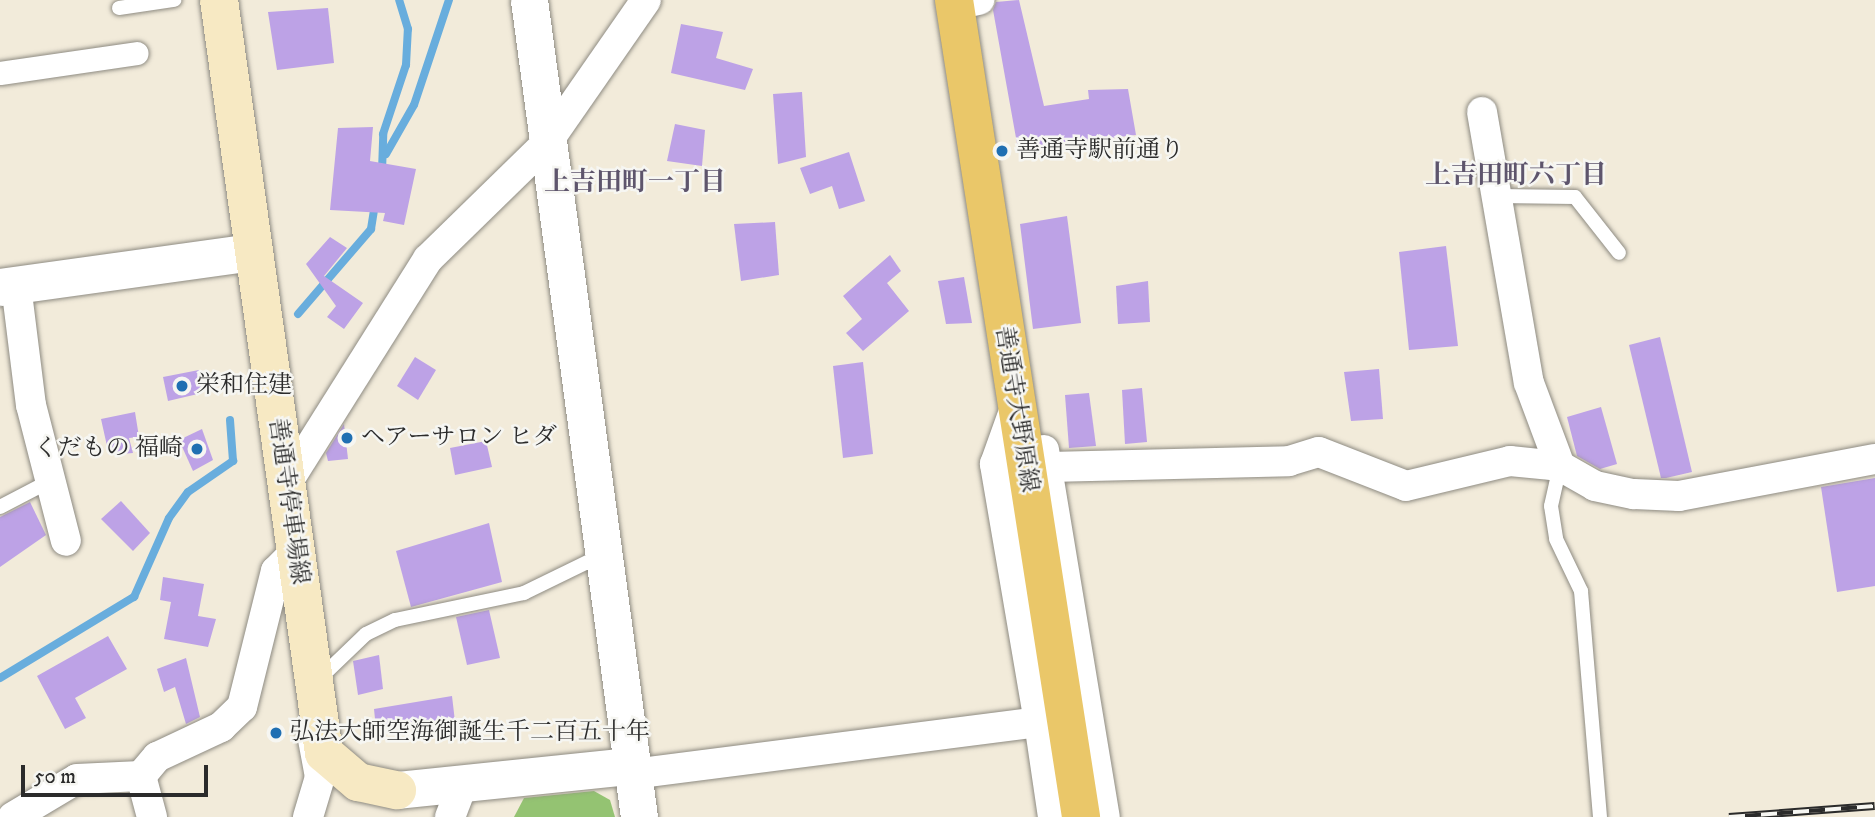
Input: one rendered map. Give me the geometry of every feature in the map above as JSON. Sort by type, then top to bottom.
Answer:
[{"type":"main road","name":"善通寺停車場線","points":[[219,0],[324,753],[358,782],[397,790]]},
{"type":"main road","name":"善通寺大野原線","points":[[963,2],[1014,411],[1036,531],[1081,817]]},
{"type":"street","points":[[529,0],[545,144],[639,817]]},
{"type":"street","points":[[285,486],[428,259],[545,144],[646,0]]},
{"type":"street","points":[[0,73],[137,54]]},
{"type":"street","points":[[1482,112],[1529,383],[1560,466]]},
{"type":"street","points":[[66,541],[48,482],[8,286],[253,252]]},
{"type":"street","points":[[1014,411],[1046,453],[1105,817]]},
{"type":"street","points":[[1014,411],[995,464],[1053,817]]},
{"type":"street","points":[[1049,467],[1289,461],[1319,452],[1406,486],[1510,461],[1560,466],[1595,486],[1679,496],[1875,459]]},
{"type":"street","points":[[13,817],[77,779],[141,776],[157,757],[221,727],[242,707],[276,570],[295,551]]},
{"type":"street","points":[[262,630],[280,617],[306,625]]},
{"type":"street","points":[[308,817],[320,777],[311,726],[316,696]]},
{"type":"street","points":[[397,790],[632,770],[1039,722]]},
{"type":"street","points":[[141,776],[152,817]]},
{"type":"street","points":[[450,817],[463,783]]},
{"type":"lane","points":[[119,8],[174,0]]},
{"type":"lane","points":[[1497,196],[1574,197],[1619,253]]},
{"type":"lane","points":[[1560,466],[1551,506],[1556,539],[1581,591],[1600,817]]},
{"type":"lane","points":[[0,507],[48,482]]},
{"type":"lane","points":[[316,696],[366,634],[395,620],[524,593],[602,555]]},
{"type":"green space","points":[[594,791],[610,800],[615,817],[514,817],[524,798]]},
{"type":"building","points":[[1019,0],[1044,106],[1089,99],[1088,90],[1128,89],[1136,135],[1018,149],[993,10],[996,2]]},
{"type":"building","points":[[328,8],[334,63],[277,70],[268,12]]},
{"type":"building","points":[[681,24],[723,32],[716,58],[753,69],[745,90],[671,73]]},
{"type":"building","points":[[802,92],[806,157],[778,164],[773,94]]},
{"type":"building","points":[[675,124],[705,130],[702,166],[667,161]]},
{"type":"building","points":[[373,127],[370,161],[416,169],[404,225],[383,221],[385,213],[330,210],[338,128]]},
{"type":"building","points":[[849,152],[865,201],[839,209],[832,186],[810,194],[800,168]]},
{"type":"building","points":[[1067,216],[1081,323],[1033,329],[1020,224]]},
{"type":"building","points":[[775,222],[779,275],[741,281],[734,224]]},
{"type":"building","points":[[330,237],[347,248],[324,276],[363,303],[344,329],[327,317],[336,306],[306,264]]},
{"type":"building","points":[[1446,246],[1458,346],[1409,350],[1399,252]]},
{"type":"building","points":[[890,255],[901,271],[887,283],[909,311],[863,351],[846,333],[862,319],[843,296]]},
{"type":"building","points":[[964,277],[972,323],[946,324],[938,281]]},
{"type":"building","points":[[1148,281],[1150,322],[1118,324],[1116,286]]},
{"type":"building","points":[[1660,337],[1692,472],[1666,478],[1661,478],[1629,345]]},
{"type":"building","points":[[415,357],[436,370],[418,400],[397,386]]},
{"type":"building","points":[[863,362],[873,454],[843,458],[833,366]]},
{"type":"building","points":[[1379,369],[1383,419],[1351,421],[1344,372]]},
{"type":"building","points":[[199,370],[202,393],[168,401],[163,377]]},
{"type":"building","points":[[1142,388],[1147,442],[1125,444],[1122,390]]},
{"type":"building","points":[[1089,393],[1096,446],[1069,448],[1065,395]]},
{"type":"building","points":[[1601,407],[1617,464],[1600,469],[1577,456],[1567,417]]},
{"type":"building","points":[[135,412],[139,437],[129,438],[133,453],[109,455],[101,419]]},
{"type":"building","points":[[344,424],[348,459],[328,461],[326,453]]},
{"type":"building","points":[[202,429],[213,460],[193,471],[179,440]]},
{"type":"building","points":[[486,441],[492,467],[455,475],[450,448]]},
{"type":"building","points":[[1875,478],[1875,586],[1837,592],[1821,487]]},
{"type":"building","points":[[121,501],[150,533],[133,551],[101,519]]},
{"type":"building","points":[[30,502],[46,535],[0,567],[0,517]]},
{"type":"building","points":[[489,523],[502,582],[411,607],[396,551]]},
{"type":"building","points":[[163,577],[204,584],[198,616],[216,619],[208,647],[164,639],[171,602],[160,600]]},
{"type":"building","points":[[489,610],[500,658],[467,665],[456,617]]},
{"type":"building","points":[[108,636],[127,669],[75,698],[86,718],[65,729],[37,676]]},
{"type":"building","points":[[379,655],[383,689],[358,695],[353,661]]},
{"type":"building","points":[[186,658],[200,717],[186,724],[175,687],[164,692],[157,669]]},
{"type":"building","points":[[452,696],[456,730],[429,733],[428,722],[376,729],[374,709]]},
{"type":"waterway","points":[[382,171],[383,134],[406,65],[408,29],[399,0]]},
{"type":"waterway","points":[[386,154],[414,105],[449,0]]},
{"type":"waterway","points":[[298,314],[371,229],[375,205]]},
{"type":"waterway","points":[[0,678],[134,597],[169,518],[188,492],[233,461],[230,420]]},
{"type":"railway","points":[[1729,817],[1875,806]]},
{"type":"place","name":"善通寺駅前通り","points":[[1002,151]]},
{"type":"place","name":"栄和住建","points":[[182,386]]},
{"type":"place","name":"ヘアーサロン ヒダ","points":[[347,438]]},
{"type":"place","name":"くだもの 福崎","points":[[197,449]]},
{"type":"place","name":"弘法大師空海御誕生千二百五十年","points":[[276,733]]},
{"type":"district","name":"上吉田町六丁目","points":[[1516,176]]},
{"type":"district","name":"上吉田町一丁目","points":[[635,183]]}]
